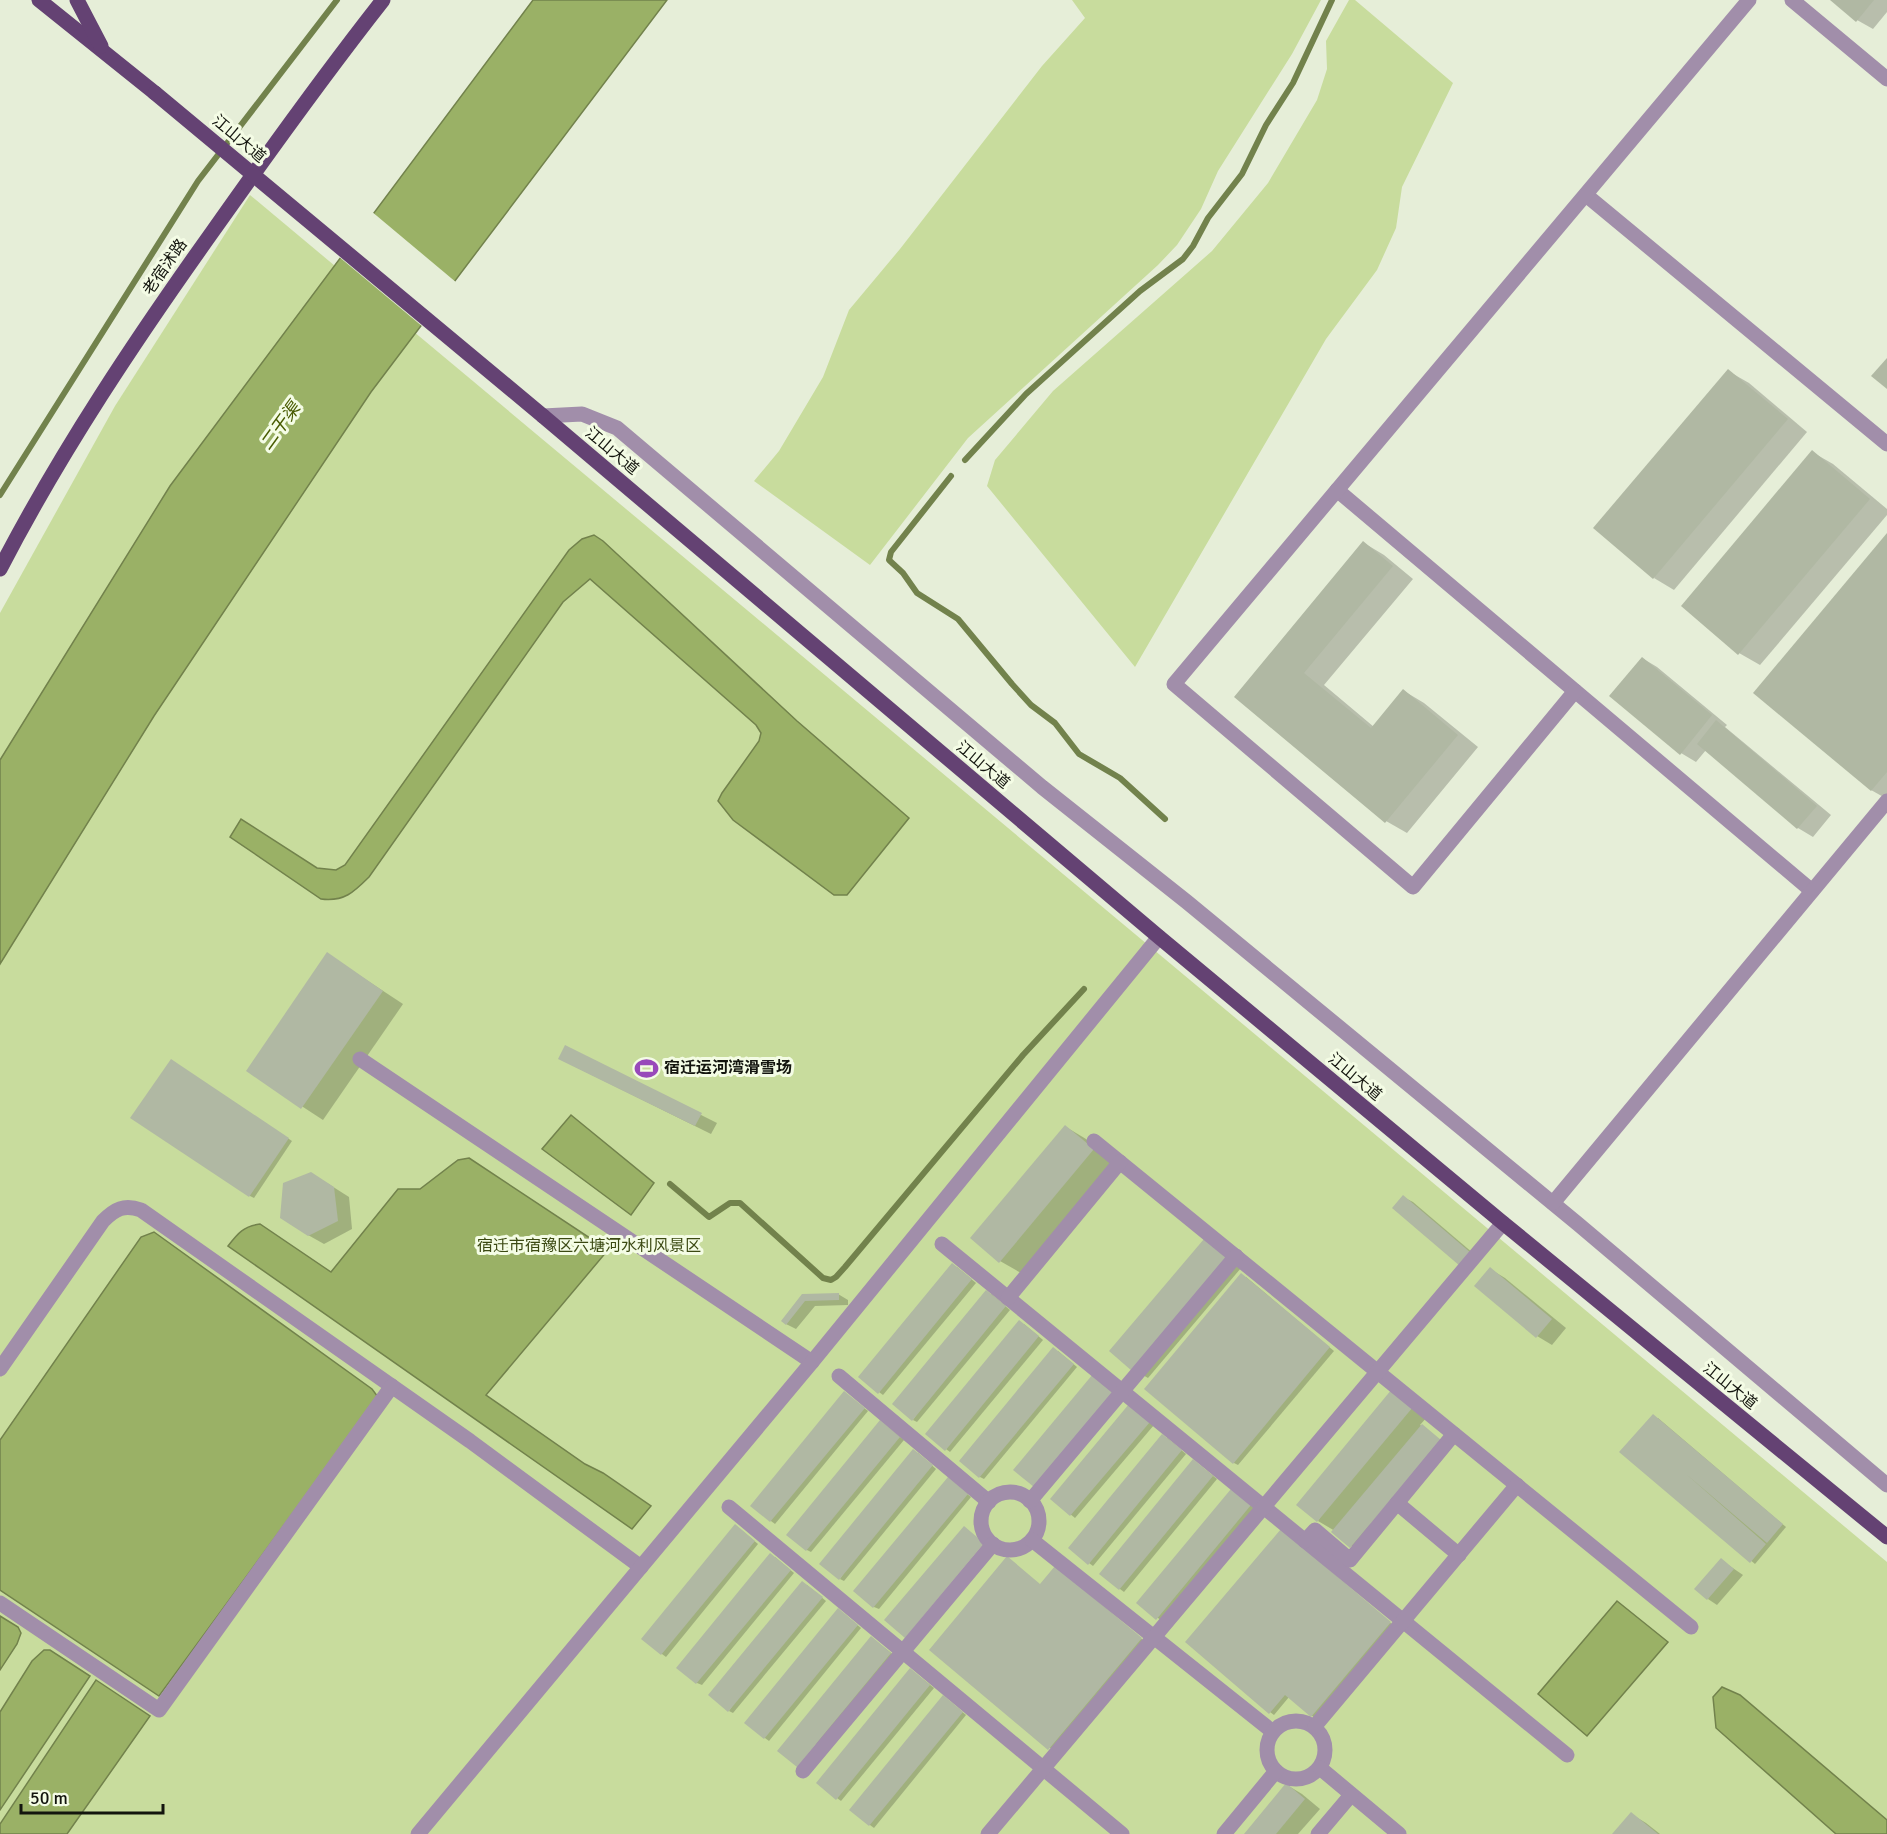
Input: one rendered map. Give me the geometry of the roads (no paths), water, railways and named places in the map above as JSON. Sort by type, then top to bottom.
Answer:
[{"type":"main road","name":"江山大道","points":[[39,0],[155,93],[543,416],[1159,937],[1503,1223],[1887,1537]]},
{"type":"main road","name":"江山大道","points":[[45,0],[59,16]]},
{"type":"main road","points":[[76,0],[105,54]]},
{"type":"main road","name":"老宿沭路","points":[[0,569],[23,524],[136,339],[288,125],[383,0]]},
{"type":"street","points":[[1575,691],[1413,887],[1174,684],[1749,0]]},
{"type":"street","points":[[1792,0],[1887,79]]},
{"type":"street","points":[[1586,195],[1887,444]]},
{"type":"street","points":[[543,416],[582,414],[617,428],[1042,787],[1187,902],[1553,1203],[1887,1485]]},
{"type":"street","points":[[1337,490],[1812,891]]},
{"type":"street","points":[[1553,1203],[1887,801]]},
{"type":"street","points":[[418,1834],[812,1362],[1159,937]]},
{"type":"street","points":[[360,1059],[812,1362]]},
{"type":"street","points":[[1094,1141],[1691,1627]]},
{"type":"street","points":[[1008,1298],[1120,1162]]},
{"type":"street","points":[[0,1369],[102,1221],[112,1211],[130,1206],[141,1210],[470,1441],[641,1567]]},
{"type":"street","points":[[988,1834],[1503,1223]]},
{"type":"street","points":[[942,1244],[1567,1755]]},
{"type":"street","points":[[1030,1501],[1236,1256]]},
{"type":"street","points":[[839,1376],[989,1502]]},
{"type":"street","points":[[0,1603],[159,1710],[392,1386]]},
{"type":"street","points":[[1305,1541],[1314,1530],[1350,1560],[1454,1434]]},
{"type":"street","points":[[1315,1726],[1517,1485]]},
{"type":"street","points":[[1009,1492],[1019,1493],[1030,1501],[1038,1513],[1039,1522],[1032,1540],[1024,1546],[1006,1550],[993,1544],[984,1533],[981,1524],[982,1514],[989,1502],[1000,1494],[1009,1492]]},
{"type":"street","points":[[1397,1503],[1459,1555]]},
{"type":"street","points":[[729,1507],[1122,1834]]},
{"type":"street","points":[[1032,1540],[1273,1732]]},
{"type":"street","points":[[802,1772],[993,1544]]},
{"type":"street","points":[[1288,1721],[1306,1722],[1315,1726],[1325,1742],[1324,1760],[1320,1768],[1312,1775],[1302,1779],[1282,1776],[1269,1761],[1268,1741],[1273,1732],[1288,1721]]},
{"type":"street","points":[[1320,1768],[1399,1834]]},
{"type":"street","points":[[1224,1834],[1276,1771]]},
{"type":"street","points":[[1318,1834],[1351,1795]]},
{"type":"water","name":"二干渠","points":[[533,0],[667,0],[371,392],[154,716],[0,964],[0,760],[170,486]]},
{"type":"water","points":[[594,535],[797,721],[909,818],[847,895],[834,895],[733,820],[718,801],[759,741],[761,733],[756,725],[590,579],[563,602],[369,877],[348,895],[336,899],[321,899],[230,837],[241,819],[317,868],[336,870],[345,865],[569,550],[582,539]]},
{"type":"water","points":[[571,1115],[654,1183],[631,1215],[542,1149]]},
{"type":"water","points":[[469,1158],[608,1250],[486,1395],[585,1464],[603,1473],[651,1506],[632,1529],[228,1246],[242,1231],[260,1224],[331,1272],[398,1189],[420,1189],[458,1160]]},
{"type":"water","points":[[154,1232],[372,1389],[378,1397],[159,1696],[0,1590],[0,1440],[141,1237]]},
{"type":"water","points":[[1617,1601],[1668,1642],[1587,1736],[1538,1694]]},
{"type":"water","points":[[0,1616],[18,1627],[21,1633],[17,1644],[0,1670]]},
{"type":"water","points":[[44,1650],[50,1650],[90,1676],[0,1810],[0,1712],[32,1661]]},
{"type":"water","points":[[96,1680],[150,1716],[67,1834],[0,1834],[0,1824]]},
{"type":"water","points":[[1722,1687],[1740,1695],[1887,1820],[1887,1834],[1836,1834],[1716,1728],[1713,1697]]},
{"type":"waterway","points":[[0,495],[198,181],[337,0]]},
{"type":"waterway","points":[[965,460],[1026,394],[1140,291],[1183,259],[1208,218],[1242,174],[1266,125],[1293,83],[1332,0]]},
{"type":"waterway","points":[[951,476],[891,552],[889,560],[903,573],[917,593],[958,619],[1012,684],[1031,705],[1055,723],[1079,754],[1120,778],[1165,819]]},
{"type":"waterway","points":[[670,1184],[709,1217],[730,1203],[740,1203],[823,1278],[831,1280],[845,1267],[1023,1055],[1084,989]]},
{"type":"place","name":"宿迁运河湾滑雪场","points":[[646,1068]]},
{"type":"park label","name":"宿迁市宿豫区六塘河水利风景区","points":[[589,1246]]}]
